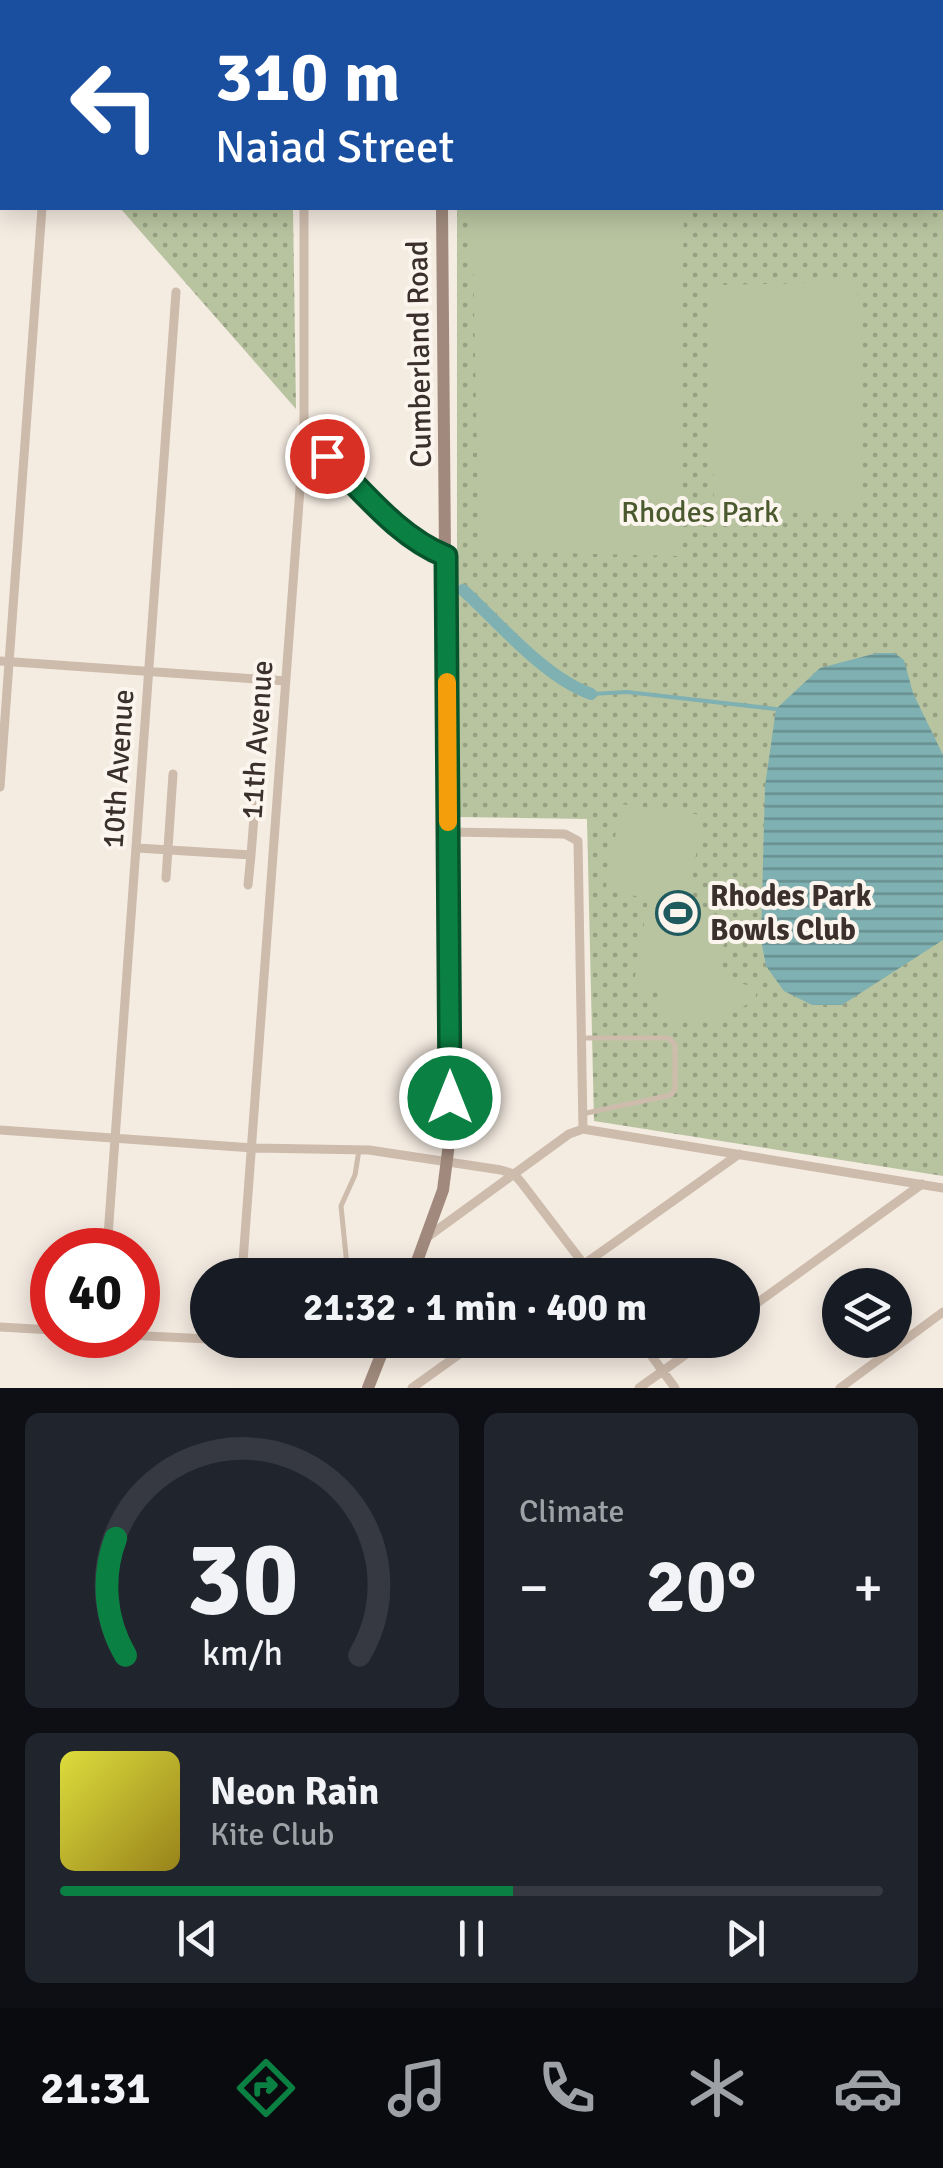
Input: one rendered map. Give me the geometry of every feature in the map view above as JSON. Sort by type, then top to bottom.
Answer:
[{"type":"street","points":[[0,787],[5,661],[42,210]]},
{"type":"street","name":"11th Avenue","points":[[244,1258],[304,434],[304,210]]},
{"type":"street","name":"Cumberland Road","points":[[418,1258],[448,1161],[442,210]]},
{"type":"street","name":"10th Avenue","points":[[110,1228],[176,292]]},
{"type":"street","points":[[304,434],[402,530],[446,556]]},
{"type":"street","points":[[5,661],[286,681]]},
{"type":"street","points":[[166,878],[173,774]]},
{"type":"street","points":[[248,885],[257,779]]},
{"type":"street","points":[[448,832],[576,837],[580,846],[582,1128]]},
{"type":"street","points":[[138,848],[251,856]]},
{"type":"street","points":[[426,1238],[582,1128],[943,1188]]},
{"type":"street","points":[[0,1130],[254,1148],[358,1150],[514,1174],[579,1258]]},
{"type":"street","points":[[592,1258],[739,1154]]},
{"type":"street","points":[[760,1301],[922,1184]]},
{"type":"street","points":[[840,1388],[943,1312]]},
{"type":"street","points":[[0,1327],[30,1329]]},
{"type":"street","points":[[160,1337],[190,1339]]},
{"type":"street","points":[[368,1388],[380,1358]]},
{"type":"street","points":[[412,1388],[453,1358]]},
{"type":"street","points":[[653,1358],[675,1388]]},
{"type":"street","points":[[639,1388],[681,1358]]},
{"type":"lane","points":[[582,1038],[669,1038],[675,1045],[675,1090],[671,1096],[582,1114]]},
{"type":"lane","points":[[346,1258],[341,1206],[355,1176],[358,1150]]},
{"type":"green space","points":[[122,210],[293,210],[296,409]]},
{"type":"green space","name":"Rhodes Park","points":[[457,210],[943,210],[943,1176],[594,1121],[587,819],[457,817]]},
{"type":"green space","points":[[472,210],[684,210],[678,556],[479,551]]},
{"type":"green space","points":[[857,282],[861,510],[714,513],[710,285]]},
{"type":"green space","name":"Rhodes Park Bowls Club","points":[[621,804],[702,815],[688,906],[730,918],[717,974],[732,975],[740,983],[757,988],[755,1001],[728,1013],[721,1024],[661,1016],[662,993],[633,989],[648,900],[606,887]]},
{"type":"water","points":[[877,653],[894,653],[904,660],[913,693],[943,755],[943,940],[842,1005],[812,1005],[784,991],[766,966],[761,939],[765,786],[776,709],[820,668]]},
{"type":"waterway","points":[[463,590],[540,663],[591,694]]},
{"type":"waterway","points":[[591,694],[627,692],[776,709]]},
{"type":"slow traffic","points":[[447,682],[448,822]]},
{"type":"place","name":"Rhodes Park Bowls Club","points":[[678,913]]},
{"type":"route","points":[[327,456],[402,530],[446,556],[450,1098]]}]
